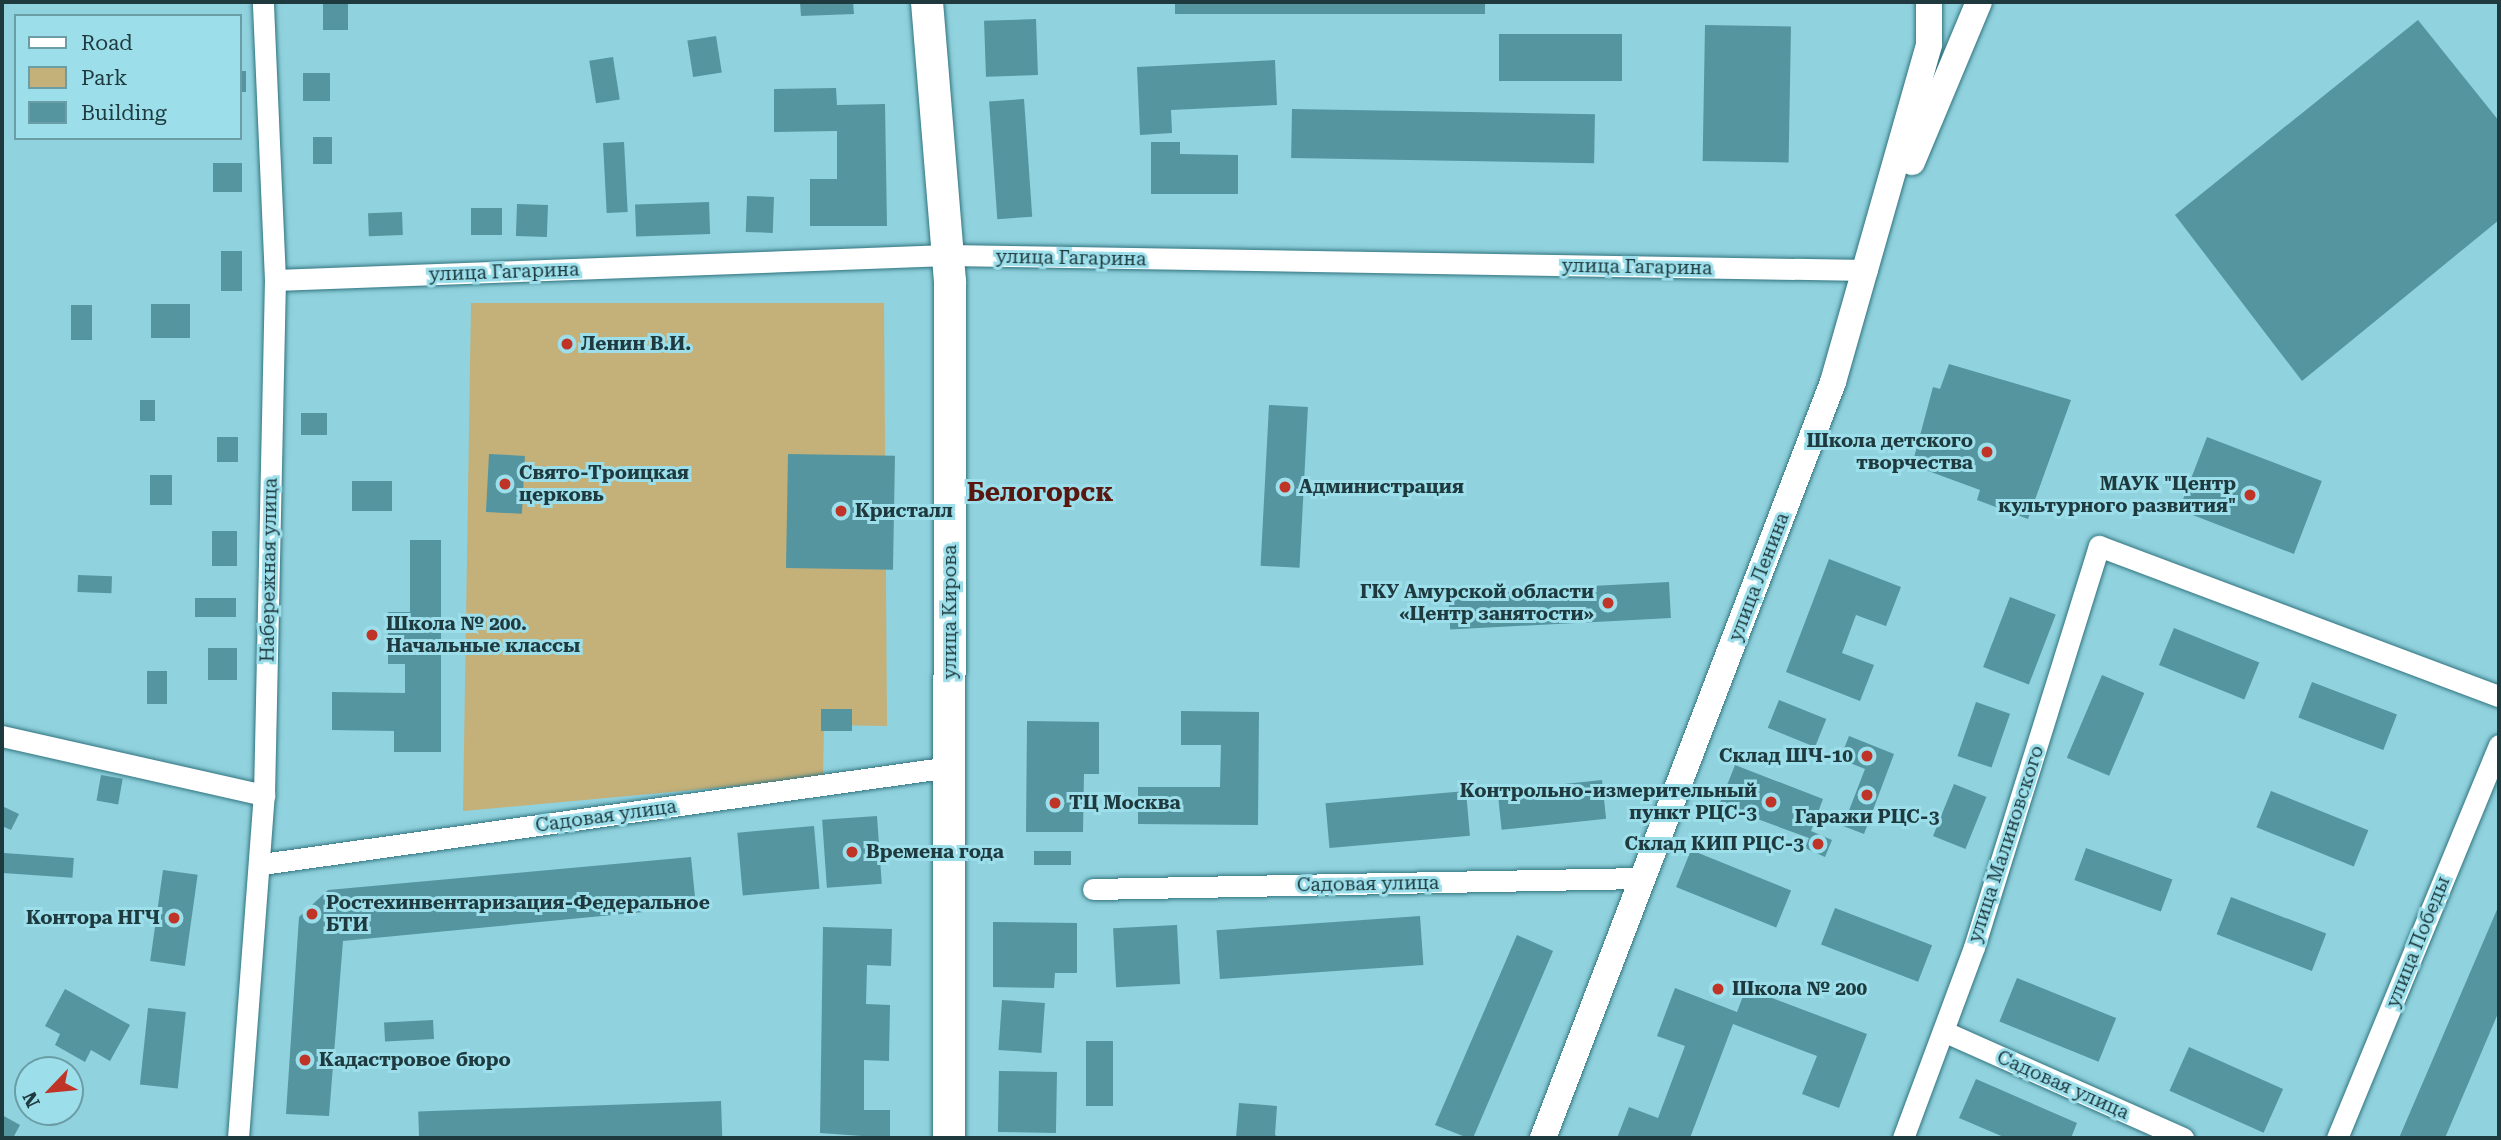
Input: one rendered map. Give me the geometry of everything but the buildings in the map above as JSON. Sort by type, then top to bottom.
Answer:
[{"type":"main road","name":"улица Кирова","points":[[927,2],[948,256],[949,1138]]},
{"type":"street","name":"Набережная улица","points":[[238,1138],[262,864],[264,795],[275,281],[263,2]]},
{"type":"street","name":"улица Ленина","points":[[1543,1138],[1833,382],[1871,259],[1929,44],[1929,2]]},
{"type":"street","points":[[1871,259],[1979,2]]},
{"type":"street","name":"улица Гагарина","points":[[275,281],[948,256],[1871,259]]},
{"type":"street","name":"улица Малиновского","points":[[1903,1138],[1943,1031],[2099,546],[2499,696]]},
{"type":"street","points":[[2,736],[264,795]]},
{"type":"street","name":"улица Победы","points":[[2337,1138],[2499,745]]},
{"type":"street","name":"Садовая улица","points":[[262,864],[950,767]]},
{"type":"street","name":"Садовая улица","points":[[1093,889],[1643,878]]},
{"type":"street","name":"Садовая улица","points":[[1943,1031],[2183,1138]]},
{"type":"green space","points":[[471,303],[884,303],[887,726],[824,725],[823,778],[463,811]]},
{"type":"place","name":"Ленин В.И.","points":[[567,344]]},
{"type":"place","name":"Школа детского творчества","points":[[1987,452]]},
{"type":"place","name":"Свято-Троицкая церковь","points":[[505,484]]},
{"type":"place","name":"Администрация","points":[[1285,487]]},
{"type":"place","name":"МАУК \"Центр культурного развития\"","points":[[2250,495]]},
{"type":"place","name":"Кристалл","points":[[841,511]]},
{"type":"place","name":"ГКУ Амурской области «Центр занятости»","points":[[1608,603]]},
{"type":"place","name":"Школа № 200. Начальные классы","points":[[372,635]]},
{"type":"place","name":"Склад ШЧ-10","points":[[1867,756]]},
{"type":"place","name":"Гаражи РЦС-3","points":[[1867,795]]},
{"type":"place","name":"Контрольно-измерительный пункт РЦС-3","points":[[1771,802]]},
{"type":"place","name":"ТЦ Москва","points":[[1055,803]]},
{"type":"place","name":"Склад КИП РЦС-3","points":[[1818,844]]},
{"type":"place","name":"Времена года","points":[[852,852]]},
{"type":"place","name":"Ростехинвентаризация-Федеральное БТИ","points":[[312,914]]},
{"type":"place","name":"Контора НГЧ","points":[[174,918]]},
{"type":"place","name":"Школа № 200","points":[[1718,989]]},
{"type":"place","name":"Кадастровое бюро","points":[[305,1060]]},
{"type":"district","name":"Белогорск","points":[[1040,493]]}]
